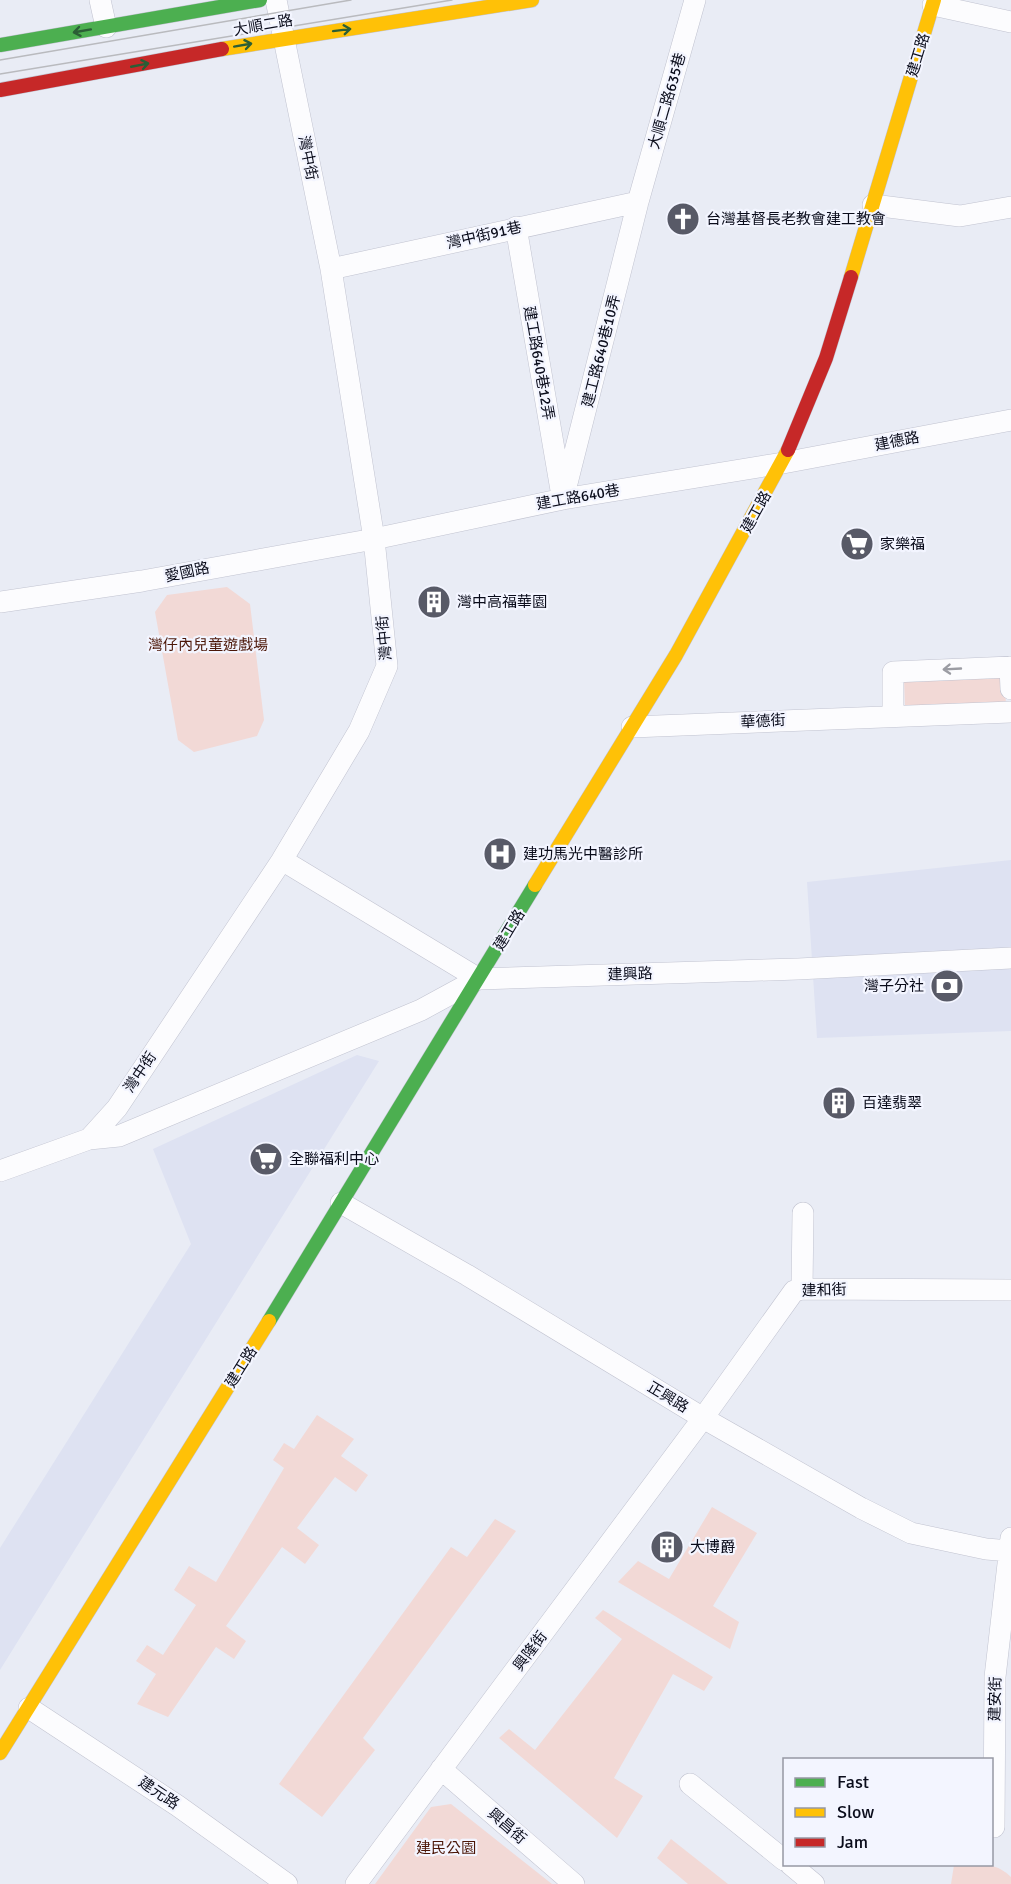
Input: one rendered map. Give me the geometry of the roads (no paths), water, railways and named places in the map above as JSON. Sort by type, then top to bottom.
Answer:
[{"type":"street","points":[[100,0],[106,27]]},
{"type":"street","name":"大順二路","points":[[0,45],[106,27],[149,9],[260,0]]},
{"type":"street","name":"灣中街","points":[[0,1171],[89,1139],[117,1107],[282,860],[359,731],[387,666],[374,539],[331,269],[276,0]]},
{"type":"street","name":"大順二路","points":[[0,90],[284,38],[532,0]]},
{"type":"street","name":"大順二路635巷","points":[[638,202],[695,0]]},
{"type":"street","points":[[934,2],[1011,22]]},
{"type":"street","name":"建工路","points":[[0,1753],[479,979],[676,655],[783,463],[826,358],[934,2]]},
{"type":"street","name":"灣中街91巷","points":[[331,269],[638,202]]},
{"type":"street","name":"建工路640巷10弄","points":[[563,499],[638,202]]},
{"type":"street","points":[[873,205],[960,216],[1011,207]]},
{"type":"street","name":"建工路640巷12弄","points":[[516,227],[563,499]]},
{"type":"street","name":"建德路","points":[[783,463],[1011,420]]},
{"type":"street","name":"建工路640巷","points":[[374,539],[563,499],[783,463]]},
{"type":"street","name":"愛國路","points":[[0,602],[142,581],[374,539]]},
{"type":"street","points":[[893,716],[893,672],[1011,667],[1011,689]]},
{"type":"street","name":"華德街","points":[[632,727],[1011,712]]},
{"type":"street","points":[[282,860],[479,979]]},
{"type":"street","name":"建興路","points":[[479,979],[798,969],[1011,958]]},
{"type":"street","points":[[89,1139],[119,1136],[421,1010],[479,979]]},
{"type":"street","name":"正興路","points":[[341,1203],[467,1275],[704,1419],[861,1508],[911,1533],[986,1549],[1011,1551]]},
{"type":"street","points":[[802,1289],[803,1213]]},
{"type":"street","name":"建和街","points":[[704,1419],[794,1291],[802,1289],[1011,1290]]},
{"type":"street","name":"興隆街","points":[[356,1884],[704,1419]]},
{"type":"street","name":"建安街","points":[[994,1827],[995,1677],[1011,1537]]},
{"type":"street","name":"建元路","points":[[29,1708],[178,1806],[286,1884]]},
{"type":"street","name":"興昌街","points":[[441,1769],[574,1884]]},
{"type":"street","points":[[690,1784],[783,1859]]},
{"type":"street","points":[[792,1866],[814,1884]]},
{"type":"tram line","points":[[0,60],[351,0]]},
{"type":"tram line","points":[[0,74],[452,0]]},
{"type":"place","name":"台灣基督長老教會建工教會","points":[[683,219]]},
{"type":"place","name":"家樂福","points":[[857,544]]},
{"type":"place","name":"灣中高福華園","points":[[434,602]]},
{"type":"place","name":"建功馬光中醫診所","points":[[500,854]]},
{"type":"place","name":"灣子分社","points":[[947,986]]},
{"type":"place","name":"百達翡翠","points":[[839,1103]]},
{"type":"place","name":"全聯福利中心","points":[[266,1159]]},
{"type":"place","name":"大博爵","points":[[667,1547]]},
{"type":"park label","name":"灣仔內兒童遊戲場","points":[[208,645]]},
{"type":"park label","name":"建民公園","points":[[446,1848]]}]
